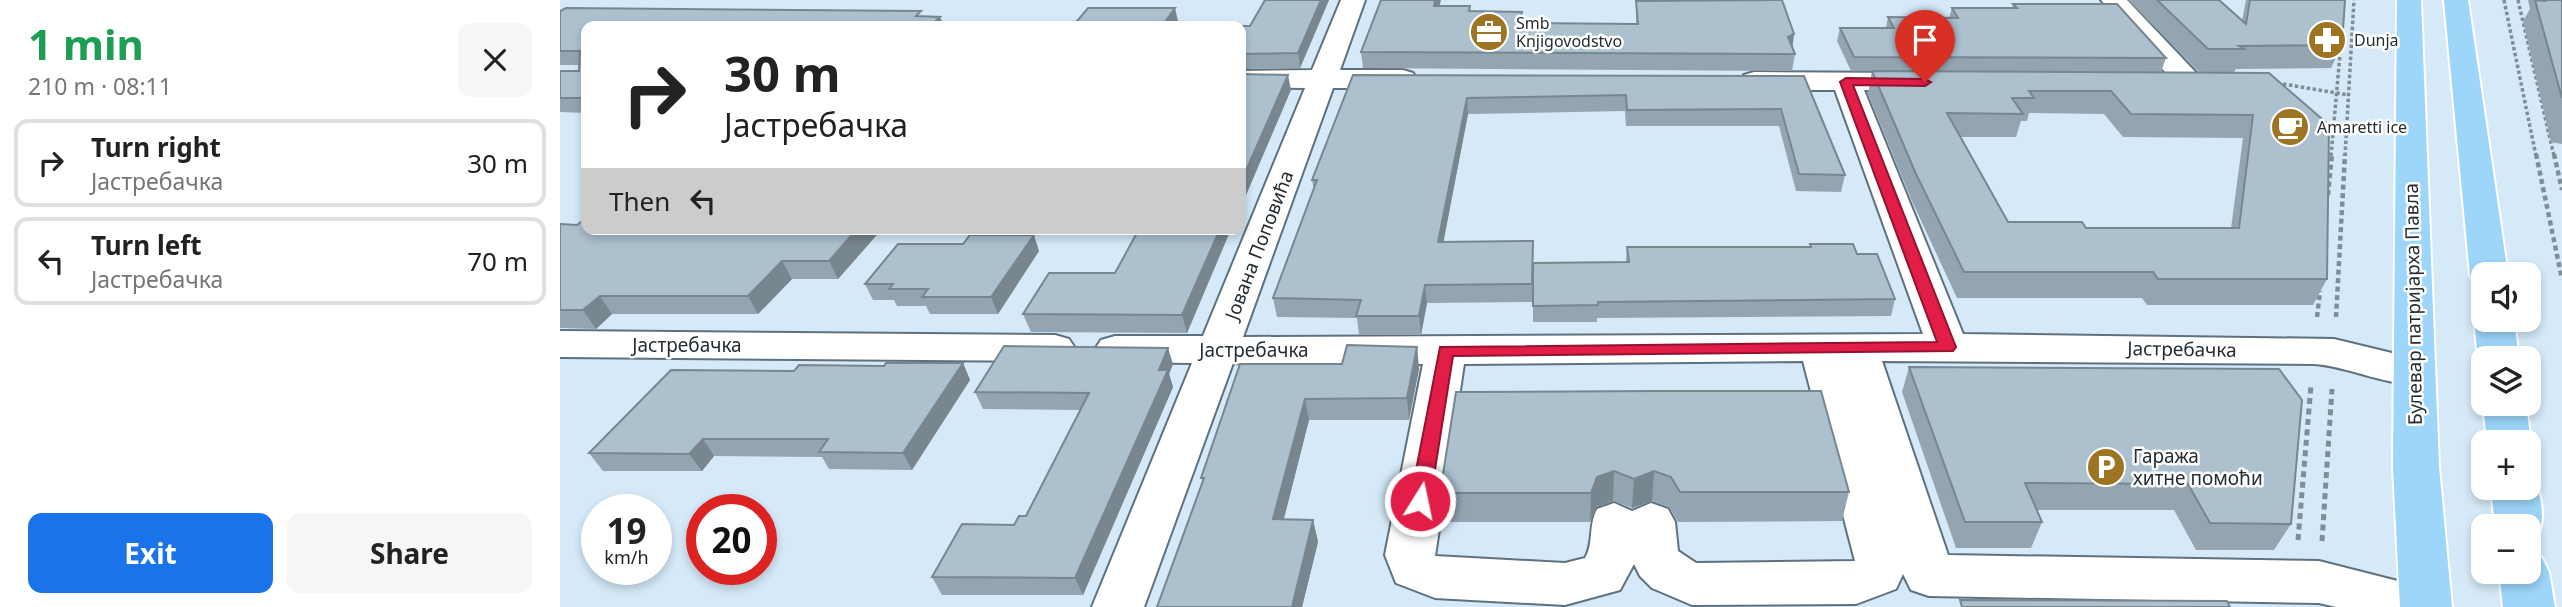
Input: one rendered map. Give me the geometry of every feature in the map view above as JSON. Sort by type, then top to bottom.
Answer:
[{"type":"main road","name":"Булевар патријарха Павла","points":[[2409,0],[2416,467],[2425,607]]},
{"type":"main road","points":[[2456,0],[2487,262]]},
{"type":"main road","points":[[2526,584],[2529,607]]},
{"type":"street","name":"Јована Поповића","points":[[1118,607],[1353,0]]},
{"type":"street","points":[[2113,0],[2190,84]]},
{"type":"street","points":[[1246,79],[1432,80]]},
{"type":"street","points":[[1722,81],[1942,82]]},
{"type":"street","points":[[1846,82],[1948,347]]},
{"type":"street","points":[[2149,84],[2283,84]]},
{"type":"street","name":"Јастребачка","points":[[560,344],[1446,351],[1948,347],[2324,351],[2414,372]]},
{"type":"street","points":[[1446,351],[1410,555],[1414,569],[1435,577],[1565,584],[1602,575],[1632,522],[1667,574],[1692,584],[1856,583],[1878,574],[1881,558],[1839,349]]},
{"type":"street","points":[[1839,349],[1933,591],[2288,582],[2425,607]]},
{"type":"street","points":[[2208,607],[2288,582]]},
{"type":"path","points":[[2288,582],[2324,351],[2349,95],[2354,0]]},
{"type":"path","points":[[2504,0],[2562,279]]},
{"type":"path","points":[[2518,0],[2562,190]]},
{"type":"path","points":[[2327,201],[2341,40]]},
{"type":"path","points":[[2283,84],[2349,95]]},
{"type":"path","points":[[2288,582],[2324,351],[2320,283]]},
{"type":"building","points":[[1265,0],[1321,0],[1298,53],[1246,54],[1246,26],[1250,26]]},
{"type":"building","points":[[1381,0],[1435,0],[1434,6],[1470,6],[1469,11],[1522,12],[1520,23],[1638,24],[1636,1],[1782,0],[1794,34],[1788,37],[1795,54],[1361,52]]},
{"type":"building","points":[[2157,0],[2219,0],[2246,24],[2250,0],[2345,0],[2342,45],[2208,49]]},
{"type":"building","points":[[2535,0],[2562,0],[2562,98]]},
{"type":"building","points":[[2013,4],[2117,4],[2166,58],[1854,57],[1840,28],[1894,28],[1888,17],[1958,18],[1952,8],[2017,8]]},
{"type":"building","points":[[566,8],[921,11],[916,16],[940,17],[936,21],[581,21],[581,98],[560,98],[560,71],[579,71],[580,51],[560,51],[560,11]]},
{"type":"building","points":[[1088,8],[1175,8],[1166,21],[1077,21]]},
{"type":"building","points":[[1872,71],[2269,73],[2329,125],[2327,279],[2158,279],[2153,272],[1964,272],[1916,174]],"holes":[[[2029,91],[2111,91],[2131,114],[2253,115],[2239,228],[2086,228],[2082,222],[2008,222],[1947,113],[2023,114],[2012,98],[2034,98]]]},
{"type":"building","points":[[1246,74],[1288,75],[1246,171]]},
{"type":"building","points":[[1353,75],[1804,76],[1845,175],[1799,174],[1781,109],[1627,110],[1626,95],[1467,98],[1438,242],[1533,241],[1532,284],[1425,285],[1419,316],[1356,316],[1361,300],[1273,298],[1317,180],[1312,180]]},
{"type":"building","points":[[581,222],[581,235],[852,235],[829,261],[782,261],[748,296],[600,296],[583,310],[560,310],[560,224],[577,225]]},
{"type":"building","points":[[970,235],[1034,235],[991,297],[922,297],[928,289],[889,289],[893,284],[865,284],[898,244],[963,244]]},
{"type":"building","points":[[1136,235],[1217,235],[1182,315],[1023,314],[1049,273],[1115,273]]},
{"type":"building","points":[[1810,244],[1853,244],[1857,254],[1877,254],[1895,299],[1598,302],[1598,305],[1533,306],[1533,263],[1629,262],[1627,247],[1811,247]]},
{"type":"building","points":[[1347,345],[1417,347],[1407,398],[1305,399],[1273,519],[1313,520],[1292,607],[1157,607],[1204,478],[1201,478],[1240,364],[1342,364]]},
{"type":"building","points":[[1004,346],[1168,348],[1159,370],[1168,370],[1075,578],[932,577],[962,524],[1014,525],[1019,516],[1026,516],[1089,393],[975,392]]},
{"type":"building","points":[[886,363],[963,363],[903,453],[819,452],[828,439],[703,439],[689,454],[589,453],[671,370],[794,371],[799,365],[884,366]]},
{"type":"building","name":"Гаража хитне помоћи","points":[[1909,367],[2279,369],[2302,400],[2291,524],[2210,523],[2188,484],[2025,483],[2042,522],[1965,522]]},
{"type":"building","points":[[1821,391],[1849,492],[1680,492],[1671,477],[1654,471],[1634,479],[1614,471],[1597,477],[1591,493],[1440,493],[1456,392]]},
{"type":"building","points":[[1960,600],[2227,601],[2230,607],[1962,607]]},
{"type":"place","name":"Smb Knjigovodstvo","points":[[1489,32]]},
{"type":"place","name":"Dunja","points":[[2327,40]]},
{"type":"place","name":"Amaretti ice","points":[[2290,127]]},
{"type":"place","name":"Гаража хитне помоћи","points":[[2106,467]]},
{"type":"route","points":[[1420,501],[1446,351],[1948,347],[1846,82],[1925,82]]}]
